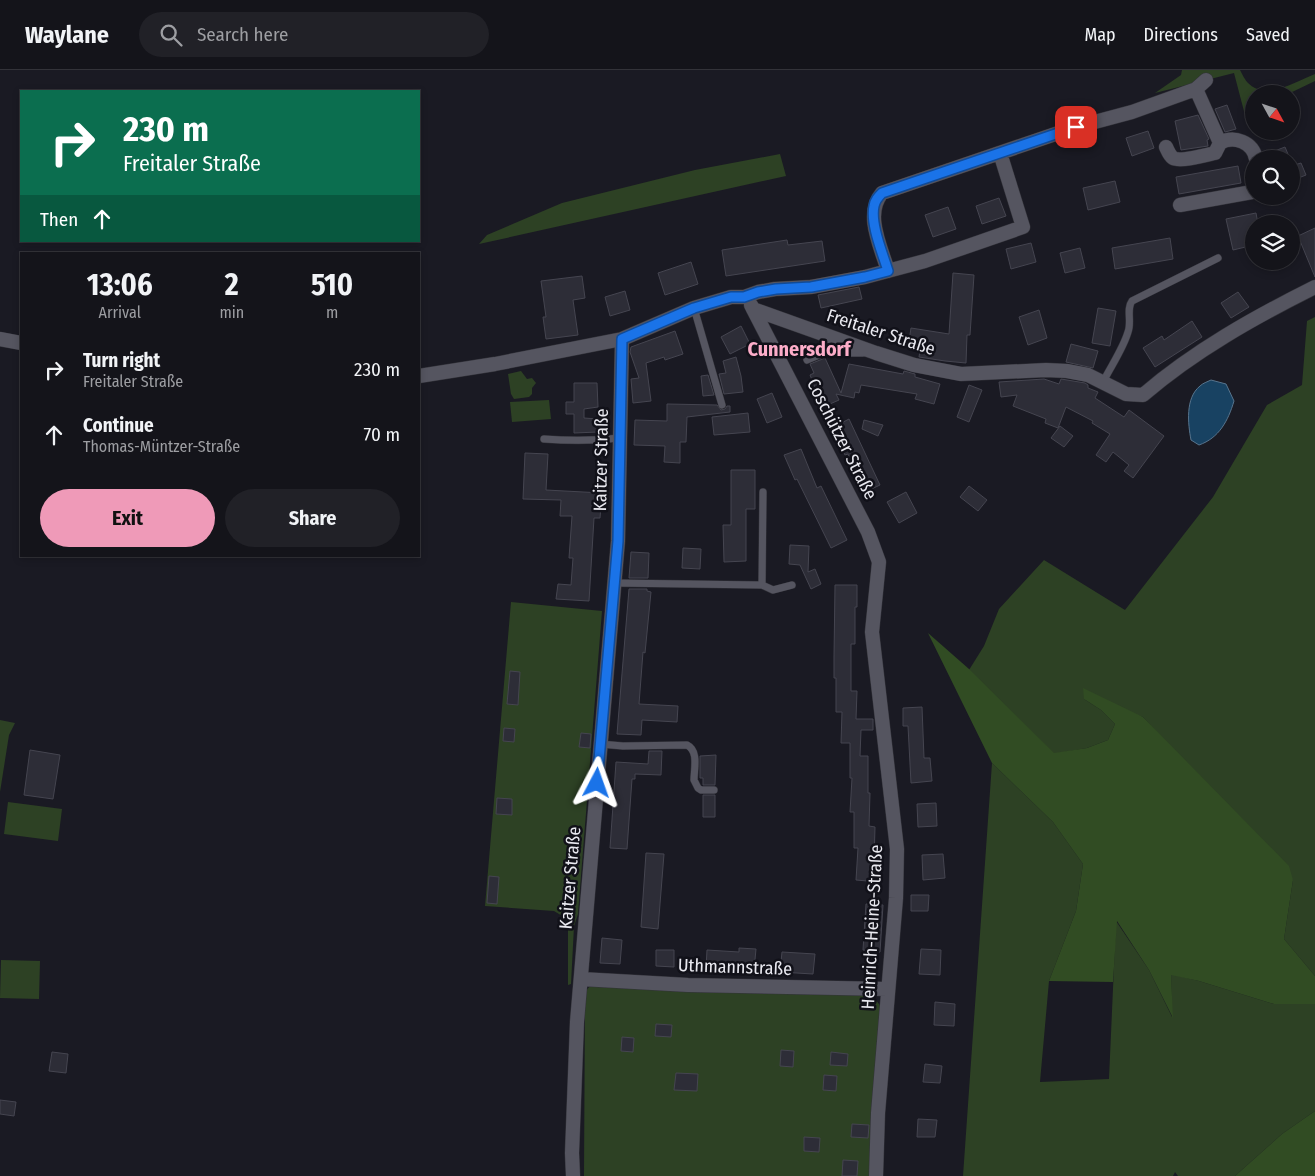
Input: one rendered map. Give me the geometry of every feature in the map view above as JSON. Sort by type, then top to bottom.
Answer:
[{"type":"street","points":[[888,271],[874,222],[873,207],[876,199],[882,193],[1076,127],[1132,112],[1201,85],[1220,143]]},
{"type":"street","points":[[1166,147],[1172,157],[1176,159],[1215,153],[1220,143],[1226,139],[1239,140],[1249,144],[1253,150]]},
{"type":"street","points":[[420,376],[496,364],[622,339],[694,308],[731,297],[744,297],[776,289],[811,287],[865,277],[1023,227],[1000,153]]},
{"type":"street","points":[[1180,205],[1245,193]]},
{"type":"street","name":"Freitaler Straße","points":[[753,308],[914,365],[961,374],[1046,370],[1067,371],[1088,375],[1126,394],[1143,395],[1162,379],[1215,343],[1315,287]]},
{"type":"street","points":[[744,297],[753,308]]},
{"type":"street","name":"Coschützer Straße","points":[[753,308],[868,532],[879,562]]},
{"type":"street","points":[[0,339],[20,343]]},
{"type":"street","name":"Kaitzer Straße","points":[[573,1176],[572,1152],[576,1050],[581,979],[618,541],[622,339]]},
{"type":"street","name":"Heinrich-Heine-Straße","points":[[876,1176],[878,1113],[896,898],[897,849],[872,632],[879,562]]},
{"type":"street","name":"Uthmannstraße","points":[[581,979],[688,984],[887,989]]},
{"type":"lane","points":[[1103,382],[1129,331],[1129,309],[1132,301],[1218,258]]},
{"type":"lane","points":[[694,308],[722,405]]},
{"type":"lane","points":[[808,360],[824,353],[876,353]]},
{"type":"lane","points":[[544,439],[579,441],[620,438]]},
{"type":"lane","points":[[762,585],[763,492]]},
{"type":"lane","points":[[614,583],[762,585],[773,590],[792,585]]},
{"type":"lane","points":[[600,744],[624,746],[687,745],[694,754],[695,784],[701,790],[714,790]]},
{"type":"green space","points":[[1182,70],[1240,70],[1251,85],[1245,85],[1245,115],[1234,73],[1155,93],[1181,75]]},
{"type":"green space","points":[[1315,74],[1315,81],[1300,88],[1300,85],[1291,85]]},
{"type":"green space","points":[[780,154],[786,176],[479,244],[487,235],[562,203],[695,170]]},
{"type":"green space","points":[[1315,317],[1315,976],[1284,939],[1293,880],[1143,717],[1084,699],[1101,710],[1115,724],[1108,740],[1087,748],[1054,754],[969,670],[984,646],[999,609],[1044,560],[1125,610],[1213,497],[1267,405],[1302,385],[1307,321]]},
{"type":"green space","points":[[521,371],[527,379],[532,378],[536,383],[529,397],[514,399],[511,394],[508,374]]},
{"type":"green space","points":[[549,400],[551,419],[512,422],[510,402]]},
{"type":"green space","points":[[511,602],[602,611],[578,914],[574,926],[571,984],[568,985],[568,925],[564,917],[554,911],[485,906]]},
{"type":"green space","points":[[928,633],[969,669],[1054,753],[1087,748],[1108,740],[1115,724],[1101,710],[1084,699],[1083,688],[1143,717],[1289,866],[1293,880],[1284,939],[1315,976],[1315,1004],[1274,1004],[1199,981],[1171,975],[1173,1018],[1149,970],[1117,921],[1113,982],[1049,981],[1076,911],[1083,864],[1053,822],[992,763]]},
{"type":"green space","points":[[0,720],[15,723],[9,735],[0,792]]},
{"type":"green space","points":[[992,763],[1053,822],[1083,864],[1076,911],[1049,981],[1040,1082],[1109,1079],[1116,921],[1149,970],[1172,1017],[1171,974],[1274,1004],[1315,1004],[1315,1111],[1282,1134],[1235,1176],[1178,1176],[1175,1172],[1173,1176],[963,1176]]},
{"type":"green space","points":[[8,802],[62,809],[58,841],[4,834]]},
{"type":"green space","points":[[1,960],[40,961],[39,999],[0,998]]},
{"type":"green space","points":[[590,986],[872,995],[882,1008],[872,1176],[584,1176],[585,992]]},
{"type":"green space","points":[[1315,1111],[1315,1176],[1235,1176],[1282,1134]]},
{"type":"water","points":[[1211,380],[1226,384],[1234,401],[1222,428],[1212,438],[1199,445],[1191,440],[1189,426],[1190,404],[1195,391],[1202,384]]},
{"type":"building","points":[[1227,105],[1236,129],[1225,132],[1215,109]]},
{"type":"building","points":[[1198,115],[1209,139],[1207,140],[1208,146],[1181,150],[1175,121]]},
{"type":"building","points":[[1148,131],[1154,148],[1132,156],[1126,138]]},
{"type":"building","points":[[1300,163],[1306,175],[1300,177]]},
{"type":"building","points":[[1238,166],[1241,183],[1179,194],[1176,177]]},
{"type":"building","points":[[1115,181],[1120,202],[1088,210],[1083,188]]},
{"type":"building","points":[[999,198],[1006,216],[982,224],[976,206]]},
{"type":"building","points":[[948,207],[956,229],[933,237],[925,215]]},
{"type":"building","points":[[1245,215],[1245,247],[1233,250],[1226,219]]},
{"type":"building","points":[[1315,228],[1315,277],[1300,241],[1300,235]]},
{"type":"building","points":[[1170,238],[1173,259],[1115,269],[1112,248]]},
{"type":"building","points":[[787,240],[788,245],[822,241],[825,261],[726,276],[722,250]]},
{"type":"building","points":[[1031,243],[1036,262],[1011,269],[1006,249]]},
{"type":"building","points":[[1080,248],[1085,268],[1065,273],[1060,253]]},
{"type":"building","points":[[691,262],[698,284],[665,295],[658,273]]},
{"type":"building","points":[[953,273],[974,275],[970,335],[967,335],[966,363],[919,357],[921,344],[909,341],[911,328],[949,334]]},
{"type":"building","points":[[582,276],[585,298],[573,300],[578,335],[546,339],[543,317],[546,317],[541,281]]},
{"type":"building","points":[[859,287],[862,299],[821,308],[818,295]]},
{"type":"building","points":[[625,291],[630,310],[610,316],[605,297]]},
{"type":"building","points":[[1238,292],[1249,307],[1231,318],[1221,303]]},
{"type":"building","points":[[1098,308],[1116,311],[1110,346],[1092,343]]},
{"type":"building","points":[[1039,310],[1047,338],[1028,345],[1019,317]]},
{"type":"building","points":[[1192,321],[1202,337],[1155,367],[1143,348],[1162,336],[1164,340]]},
{"type":"building","points":[[741,326],[750,344],[730,354],[721,337]]},
{"type":"building","points":[[675,331],[683,354],[665,360],[664,357],[646,363],[651,401],[633,403],[631,379],[639,378],[630,352],[631,347]]},
{"type":"building","points":[[1071,344],[1098,351],[1093,368],[1066,362]]},
{"type":"building","points":[[736,357],[743,392],[724,394],[719,374],[726,373],[723,361]]},
{"type":"building","points":[[825,358],[841,393],[849,364],[903,374],[904,371],[915,374],[915,377],[940,384],[934,404],[915,399],[917,394],[861,385],[859,393],[855,392],[854,398],[836,394],[839,400],[823,407],[810,375],[814,373],[810,364]]},
{"type":"building","points":[[708,375],[714,395],[703,396],[701,376]]},
{"type":"building","points":[[1044,379],[1059,384],[1061,379],[1085,383],[1088,385],[1088,388],[1098,392],[1095,398],[1124,417],[1129,410],[1164,436],[1133,478],[1124,471],[1129,465],[1113,452],[1106,462],[1096,455],[1110,434],[1092,423],[1093,421],[1066,407],[1058,428],[1045,423],[1046,419],[1013,406],[1017,395],[1001,397],[999,382]]},
{"type":"building","points":[[574,383],[597,383],[598,407],[584,409],[584,418],[598,419],[598,432],[574,433],[574,414],[566,414],[566,402],[574,402]]},
{"type":"building","points":[[969,385],[982,390],[969,422],[957,417]]},
{"type":"building","points":[[772,393],[782,417],[767,423],[757,399]]},
{"type":"building","points":[[667,404],[717,405],[721,410],[730,406],[730,412],[687,417],[686,442],[680,442],[680,463],[664,462],[665,446],[634,445],[635,420],[667,421]]},
{"type":"building","points":[[748,413],[750,432],[714,435],[712,417]]},
{"type":"building","points":[[849,419],[880,485],[865,492],[848,454],[845,455],[832,428]]},
{"type":"building","points":[[864,420],[883,425],[878,436],[862,429]]},
{"type":"building","points":[[1060,426],[1073,436],[1064,447],[1051,438]]},
{"type":"building","points":[[801,449],[817,488],[821,486],[847,540],[831,548],[784,455]]},
{"type":"building","points":[[525,453],[548,454],[546,490],[602,493],[600,518],[594,518],[589,601],[556,599],[558,584],[571,585],[573,558],[569,558],[572,516],[560,516],[561,500],[523,499]]},
{"type":"building","points":[[731,470],[755,470],[755,509],[746,509],[746,561],[724,562],[723,525],[731,525]]},
{"type":"building","points":[[969,486],[987,500],[978,511],[960,497]]},
{"type":"building","points":[[906,492],[917,513],[899,523],[887,502]]},
{"type":"building","points":[[790,545],[809,546],[808,572],[815,569],[821,584],[811,589],[800,565],[789,564]]},
{"type":"building","points":[[683,548],[701,549],[700,569],[682,568]]},
{"type":"building","points":[[631,552],[649,553],[648,578],[629,578]]},
{"type":"building","points":[[835,585],[857,585],[855,644],[851,644],[851,691],[857,691],[856,719],[873,719],[873,730],[861,730],[860,756],[868,756],[869,826],[875,827],[874,861],[880,861],[879,882],[856,880],[858,848],[854,848],[854,812],[850,812],[852,778],[850,778],[850,743],[841,743],[842,712],[836,712],[836,678],[834,678]]},
{"type":"building","points":[[629,589],[647,589],[647,591],[651,592],[645,653],[643,652],[639,704],[678,706],[677,722],[642,720],[641,735],[617,734]]},
{"type":"building","points":[[510,671],[520,672],[518,705],[507,704]]},
{"type":"building","points":[[922,707],[924,758],[930,758],[932,781],[911,783],[908,726],[903,726],[903,708]]},
{"type":"building","points":[[504,728],[515,729],[514,742],[503,741]]},
{"type":"building","points":[[581,733],[591,734],[590,748],[579,747]]},
{"type":"building","points":[[30,750],[60,755],[53,799],[24,795]]},
{"type":"building","points":[[649,751],[662,751],[661,775],[635,774],[635,779],[632,779],[627,849],[610,848],[616,762],[648,764]]},
{"type":"building","points":[[716,755],[715,785],[703,785],[703,778],[700,778],[700,756]]},
{"type":"building","points":[[703,795],[715,795],[715,817],[703,817]]},
{"type":"building","points":[[497,798],[512,799],[512,815],[496,814]]},
{"type":"building","points":[[936,803],[937,826],[918,827],[917,804]]},
{"type":"building","points":[[646,853],[664,854],[658,929],[641,927]]},
{"type":"building","points":[[943,854],[945,878],[923,880],[922,855]]},
{"type":"building","points":[[489,876],[499,877],[497,904],[487,903]]},
{"type":"building","points":[[911,895],[929,895],[928,911],[911,911]]},
{"type":"building","points":[[866,904],[883,905],[880,952],[863,950]]},
{"type":"building","points":[[602,938],[622,940],[620,964],[600,963]]},
{"type":"building","points":[[739,948],[756,949],[754,970],[706,968],[707,950],[739,952]]},
{"type":"building","points":[[921,949],[941,950],[940,975],[919,974]]},
{"type":"building","points":[[656,950],[674,950],[674,967],[656,966]]},
{"type":"building","points":[[782,952],[815,954],[813,974],[780,972]]},
{"type":"building","points":[[935,1002],[955,1004],[954,1026],[934,1025]]},
{"type":"building","points":[[656,1024],[672,1025],[671,1037],[655,1036]]},
{"type":"building","points":[[622,1037],[634,1038],[633,1052],[621,1051]]},
{"type":"building","points":[[781,1050],[794,1051],[793,1067],[780,1066]]},
{"type":"building","points":[[52,1052],[68,1054],[66,1073],[49,1071]]},
{"type":"building","points":[[831,1052],[848,1054],[847,1066],[830,1065]]},
{"type":"building","points":[[925,1064],[942,1066],[940,1083],[923,1082]]},
{"type":"building","points":[[676,1073],[698,1074],[697,1091],[674,1090]]},
{"type":"building","points":[[824,1075],[837,1076],[836,1091],[823,1090]]},
{"type":"building","points":[[0,1100],[16,1102],[14,1116],[0,1114]]},
{"type":"building","points":[[918,1119],[937,1120],[935,1137],[917,1137]]},
{"type":"building","points":[[852,1124],[869,1125],[868,1138],[851,1137]]},
{"type":"building","points":[[804,1137],[820,1138],[819,1152],[804,1151]]},
{"type":"building","points":[[843,1160],[858,1161],[857,1176],[842,1176]]},
{"type":"district","name":"Cunnersdorf","points":[[799,349]]},
{"type":"route","points":[[597,783],[618,541],[622,339],[694,308],[731,297],[744,297],[776,289],[811,287],[888,271],[874,222],[873,207],[876,199],[882,193],[1076,127]]}]
